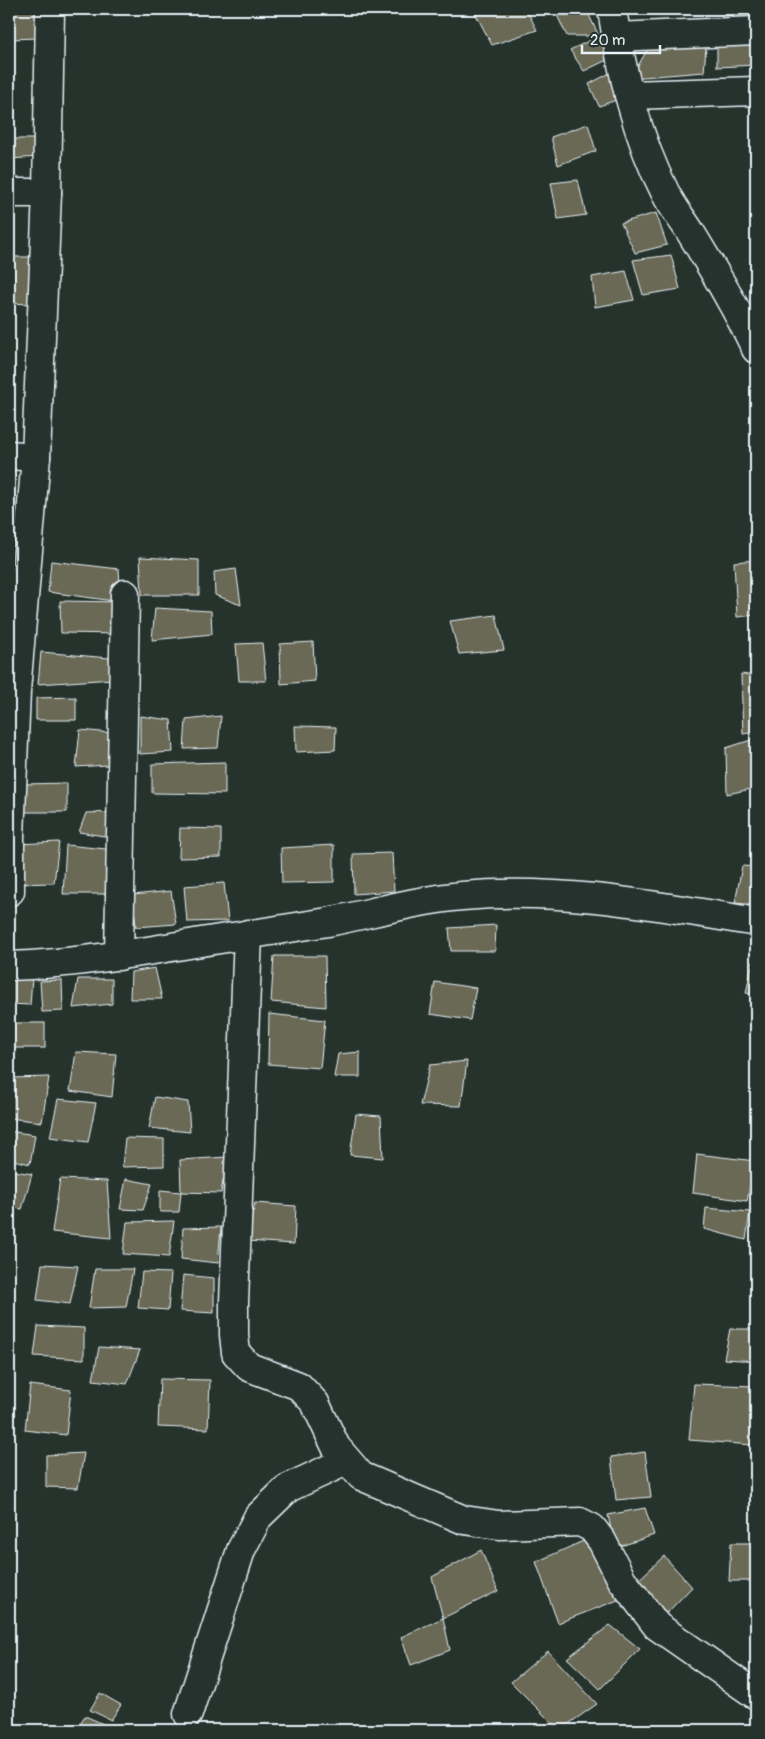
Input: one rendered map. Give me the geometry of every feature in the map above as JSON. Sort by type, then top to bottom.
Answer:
[{"type":"street","points":[[10,891],[10,837],[16,690],[36,457],[47,193],[50,9]]},
{"type":"street","points":[[612,9],[616,37],[629,95],[649,158],[667,195],[742,320],[756,349]]},
{"type":"street","points":[[616,37],[756,31]]},
{"type":"street","points":[[629,95],[756,91]]},
{"type":"street","points":[[9,193],[47,193]]},
{"type":"street","points":[[9,455],[36,457]]},
{"type":"street","points":[[118,956],[125,594]]},
{"type":"street","points":[[11,966],[118,956],[329,921],[405,905],[462,896],[512,894],[567,895],[682,909],[756,922]]},
{"type":"street","points":[[248,934],[234,1302],[236,1353],[249,1367],[299,1386],[315,1403],[336,1447],[346,1461],[361,1476],[464,1520],[499,1525],[580,1522],[592,1528],[602,1541],[622,1580],[657,1626],[756,1695]]},
{"type":"street","points":[[188,1714],[241,1550],[258,1517],[288,1488],[346,1461]]},
{"type":"path","points":[[10,891],[11,966]]},
{"type":"building","points":[[9,9],[41,9],[39,38],[9,39]]},
{"type":"building","points":[[473,9],[526,9],[537,30],[492,45]]},
{"type":"building","points":[[554,9],[586,9],[599,36],[567,36]]},
{"type":"building","points":[[721,9],[756,9],[756,14],[722,16]]},
{"type":"building","points":[[707,35],[704,72],[631,78],[654,38]]},
{"type":"building","points":[[599,36],[609,59],[584,71],[570,50]]},
{"type":"building","points":[[717,36],[756,37],[756,65],[717,67]]},
{"type":"building","points":[[614,71],[625,97],[599,106],[589,84]]},
{"type":"building","points":[[588,124],[596,151],[558,165],[551,137]]},
{"type":"building","points":[[9,139],[38,139],[38,157],[9,159]]},
{"type":"building","points":[[578,180],[586,215],[558,219],[551,183]]},
{"type":"building","points":[[656,213],[667,245],[635,253],[621,223]]},
{"type":"building","points":[[671,255],[680,289],[643,295],[633,260]]},
{"type":"building","points":[[9,257],[36,257],[30,304],[9,303]]},
{"type":"building","points":[[626,271],[634,300],[595,307],[592,277]]},
{"type":"building","points":[[140,557],[199,560],[199,595],[142,595]]},
{"type":"building","points":[[756,560],[756,615],[737,617],[734,562]]},
{"type":"building","points":[[51,561],[119,569],[121,602],[48,592]]},
{"type":"building","points":[[236,569],[241,605],[215,595],[214,572]]},
{"type":"building","points":[[60,601],[121,602],[121,634],[61,633]]},
{"type":"building","points":[[155,608],[211,611],[212,634],[152,640]]},
{"type":"building","points":[[496,615],[504,650],[459,654],[450,621]]},
{"type":"building","points":[[313,642],[315,681],[281,684],[280,644]]},
{"type":"building","points":[[262,643],[266,681],[239,681],[236,644]]},
{"type":"building","points":[[41,652],[109,658],[113,679],[38,684]]},
{"type":"building","points":[[741,674],[756,676],[756,732],[743,734]]},
{"type":"building","points":[[76,697],[76,720],[36,720],[36,698]]},
{"type":"building","points":[[140,716],[171,720],[173,752],[140,754]]},
{"type":"building","points":[[221,716],[218,748],[184,749],[186,720]]},
{"type":"building","points":[[295,726],[336,727],[335,750],[296,752]]},
{"type":"building","points":[[80,730],[111,733],[108,765],[76,767]]},
{"type":"building","points":[[751,740],[756,770],[756,788],[727,794],[726,748]]},
{"type":"building","points":[[225,762],[225,794],[152,793],[152,764]]},
{"type":"building","points":[[67,783],[67,812],[22,812],[25,784]]},
{"type":"building","points":[[120,812],[116,838],[79,832],[86,813]]},
{"type":"building","points":[[180,828],[221,829],[221,857],[179,858]]},
{"type":"building","points":[[59,842],[54,883],[14,884],[17,844]]},
{"type":"building","points":[[66,845],[116,850],[112,894],[63,894]]},
{"type":"building","points":[[334,845],[334,882],[282,883],[281,848]]},
{"type":"building","points":[[392,853],[394,891],[354,894],[353,854]]},
{"type":"building","points":[[742,866],[756,867],[756,905],[735,903]]},
{"type":"building","points":[[224,883],[228,921],[187,922],[184,886]]},
{"type":"building","points":[[171,891],[176,924],[136,927],[133,895]]},
{"type":"building","points":[[496,925],[495,951],[451,951],[449,928]]},
{"type":"building","points":[[756,950],[756,995],[746,993]]},
{"type":"building","points":[[274,956],[325,956],[326,1007],[271,1002]]},
{"type":"building","points":[[155,968],[162,999],[130,999],[131,972]]},
{"type":"building","points":[[32,978],[30,1005],[9,1004],[9,979]]},
{"type":"building","points":[[78,979],[112,979],[112,1004],[73,1008]]},
{"type":"building","points":[[62,980],[63,1011],[42,1012],[40,981]]},
{"type":"building","points":[[435,982],[476,988],[470,1020],[430,1014]]},
{"type":"building","points":[[269,1014],[325,1020],[320,1068],[268,1064]]},
{"type":"building","points":[[9,1023],[45,1023],[45,1048],[9,1048]]},
{"type":"building","points":[[76,1052],[116,1054],[112,1097],[70,1091]]},
{"type":"building","points":[[360,1052],[360,1077],[334,1077],[338,1054]]},
{"type":"building","points":[[467,1061],[461,1106],[420,1105],[430,1065]]},
{"type":"building","points":[[49,1077],[42,1122],[9,1118],[9,1087],[11,1078]]},
{"type":"building","points":[[155,1097],[188,1102],[190,1132],[149,1128]]},
{"type":"building","points":[[58,1099],[96,1103],[88,1142],[50,1137]]},
{"type":"building","points":[[356,1114],[381,1116],[383,1158],[350,1155]]},
{"type":"building","points":[[9,1131],[35,1135],[30,1164],[9,1159]]},
{"type":"building","points":[[125,1138],[164,1139],[164,1166],[122,1167]]},
{"type":"building","points":[[697,1154],[755,1161],[747,1201],[693,1193]]},
{"type":"building","points":[[227,1157],[221,1193],[181,1192],[180,1160]]},
{"type":"building","points":[[9,1170],[32,1174],[22,1209],[9,1207]]},
{"type":"building","points":[[60,1179],[107,1181],[111,1238],[52,1232]]},
{"type":"building","points":[[126,1179],[152,1184],[143,1210],[120,1209]]},
{"type":"building","points":[[160,1190],[181,1192],[179,1212],[160,1212]]},
{"type":"building","points":[[255,1203],[296,1206],[294,1244],[247,1241]]},
{"type":"building","points":[[706,1208],[750,1212],[746,1240],[704,1229]]},
{"type":"building","points":[[174,1221],[169,1257],[123,1254],[127,1222]]},
{"type":"building","points":[[221,1227],[218,1263],[181,1259],[183,1228]]},
{"type":"building","points":[[42,1264],[78,1266],[70,1304],[37,1300]]},
{"type":"building","points":[[95,1269],[133,1269],[126,1307],[89,1308]]},
{"type":"building","points":[[142,1272],[171,1273],[168,1310],[138,1308]]},
{"type":"building","points":[[183,1275],[214,1278],[214,1313],[180,1311]]},
{"type":"building","points":[[38,1326],[84,1328],[84,1359],[34,1356]]},
{"type":"building","points":[[730,1329],[756,1329],[756,1361],[724,1359]]},
{"type":"building","points":[[99,1347],[140,1350],[127,1384],[93,1380]]},
{"type":"building","points":[[160,1379],[210,1380],[208,1429],[158,1427]]},
{"type":"building","points":[[694,1384],[754,1386],[752,1445],[689,1440]]},
{"type":"building","points":[[30,1385],[71,1390],[66,1435],[25,1430]]},
{"type":"building","points":[[645,1452],[651,1497],[616,1500],[611,1457]]},
{"type":"building","points":[[84,1453],[78,1488],[46,1487],[46,1455]]},
{"type":"building","points":[[645,1508],[654,1535],[615,1548],[608,1515]]},
{"type":"building","points":[[590,1538],[618,1600],[558,1623],[536,1562]]},
{"type":"building","points":[[731,1543],[756,1543],[756,1581],[729,1581]]},
{"type":"building","points":[[481,1550],[498,1591],[443,1618],[432,1577]]},
{"type":"building","points":[[664,1556],[692,1587],[665,1615],[632,1586]]},
{"type":"building","points":[[443,1618],[450,1650],[411,1665],[401,1637]]},
{"type":"building","points":[[610,1625],[640,1649],[600,1689],[567,1658]]},
{"type":"building","points":[[548,1651],[597,1704],[560,1730],[511,1682]]},
{"type":"building","points":[[100,1693],[121,1705],[111,1720],[90,1710]]},
{"type":"building","points":[[85,1716],[108,1726],[106,1730],[84,1730],[78,1726]]}]
